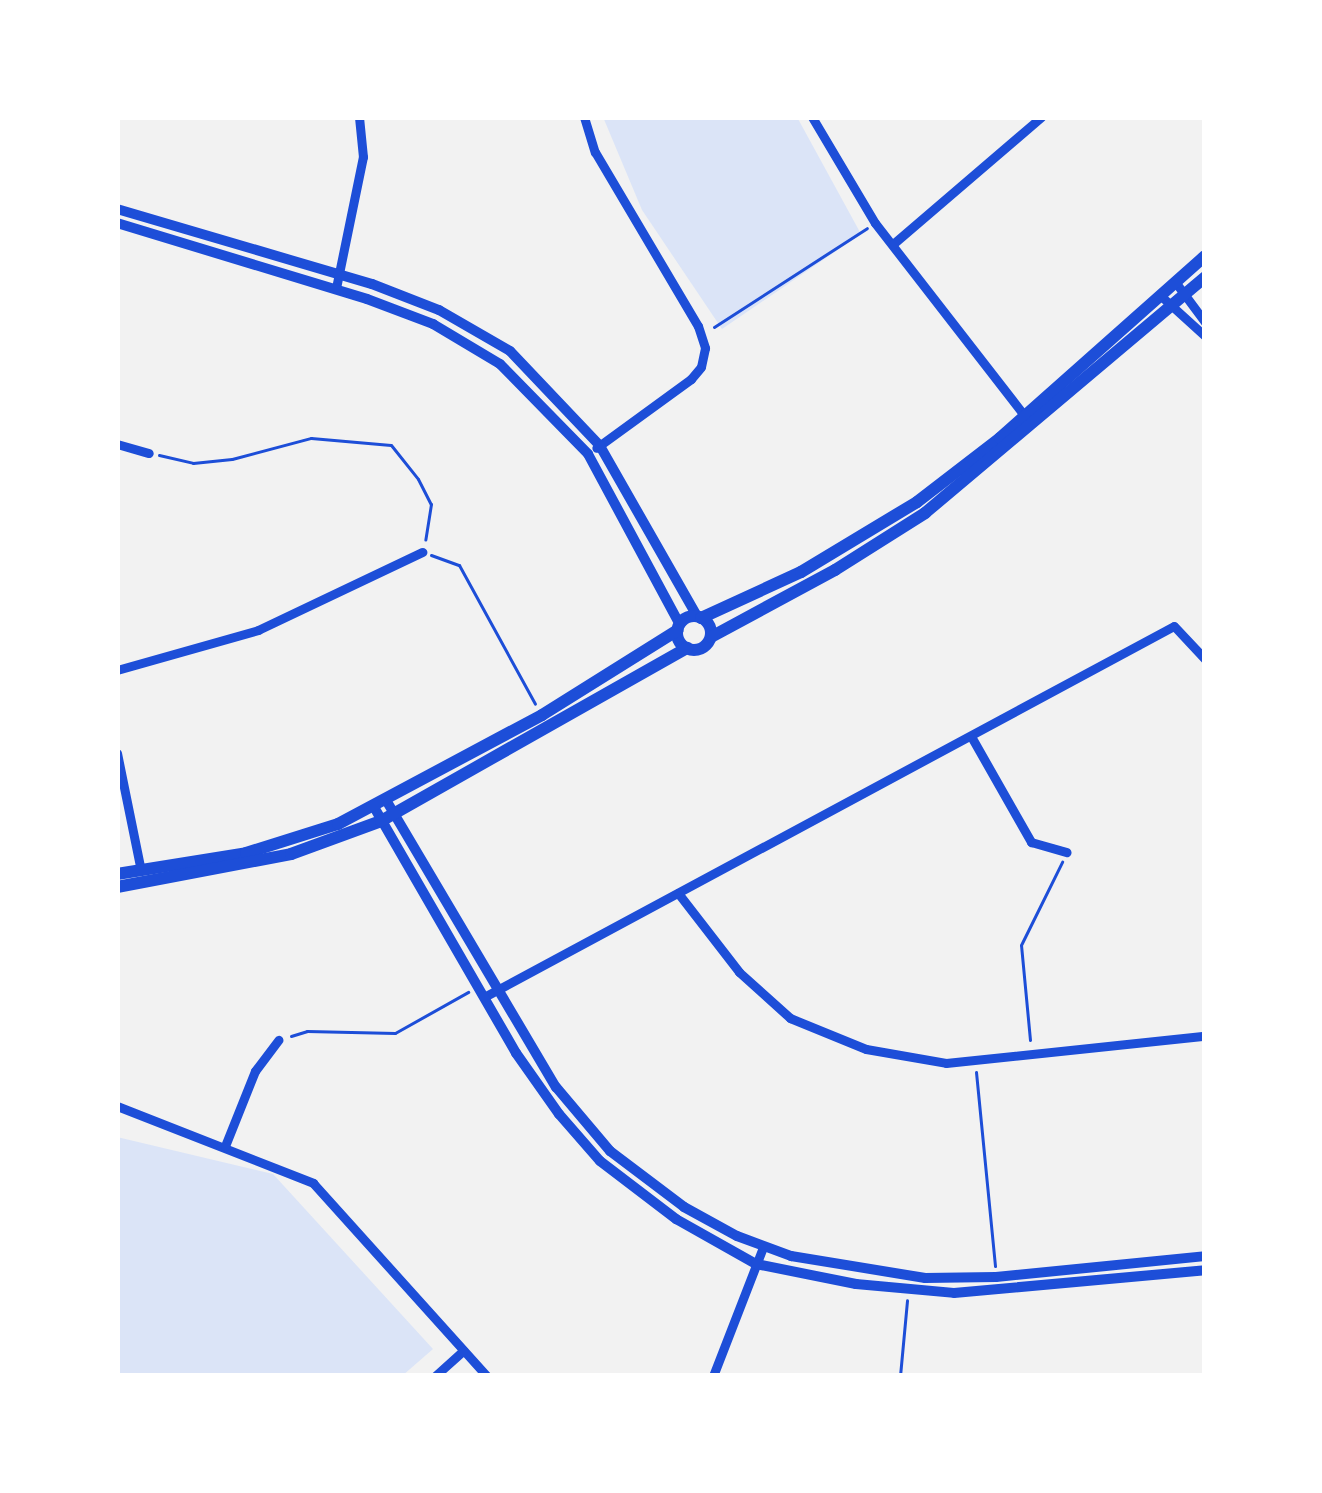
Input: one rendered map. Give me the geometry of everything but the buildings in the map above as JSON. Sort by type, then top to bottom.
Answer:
[{"type":"main road","points":[[117,874],[142,875],[291,854],[387,817],[687,648],[704,647],[711,637],[910,522],[1181,289],[1205,256]]},
{"type":"main road","points":[[1181,289],[1205,277]]},
{"type":"main road","points":[[117,887],[142,875],[246,853],[338,824],[380,803],[542,715],[679,628],[802,572],[875,530],[1028,420]]},
{"type":"main road","points":[[699,617],[711,637]]},
{"type":"main road","points":[[679,628],[687,648]]},
{"type":"street","points":[[335,288],[363,157],[359,117]]},
{"type":"street","points":[[584,117],[606,173],[703,336],[704,359],[691,379],[588,454]]},
{"type":"street","points":[[812,117],[875,223],[1028,420]]},
{"type":"street","points":[[893,244],[1041,117]]},
{"type":"street","points":[[117,209],[339,273],[440,310],[478,330],[538,376],[600,446],[699,617]]},
{"type":"street","points":[[117,223],[335,288],[470,344],[530,388],[588,454],[679,628]]},
{"type":"street","points":[[1181,289],[1205,322]]},
{"type":"street","points":[[1166,302],[1205,336]]},
{"type":"street","points":[[117,444],[149,453]]},
{"type":"street","points":[[117,670],[258,630],[422,552]]},
{"type":"street","points":[[482,991],[496,990],[973,738],[1174,626],[1205,658]]},
{"type":"street","points":[[973,738],[1031,842],[1067,852]]},
{"type":"street","points":[[117,753],[142,875]]},
{"type":"street","points":[[380,803],[532,1079],[600,1161],[676,1219],[756,1264],[908,1290],[998,1291],[1205,1270]]},
{"type":"street","points":[[387,817],[544,1072],[610,1150],[684,1207],[763,1247],[858,1270],[926,1278],[996,1277],[1205,1256]]},
{"type":"street","points":[[677,893],[739,972],[790,1018],[866,1049],[946,1063],[1205,1036]]},
{"type":"street","points":[[225,1145],[255,1071],[278,1040]]},
{"type":"street","points":[[117,1106],[313,1183],[488,1376]]},
{"type":"street","points":[[713,1376],[763,1247]]},
{"type":"street","points":[[435,1376],[464,1352]]},
{"type":"path","points":[[703,336],[875,223]]},
{"type":"path","points":[[149,453],[193,463],[232,460],[311,438],[391,445],[418,479],[430,504],[422,552],[459,565],[542,715]]},
{"type":"path","points":[[1031,1054],[1021,945],[1067,852]]},
{"type":"path","points":[[278,1040],[307,1031],[395,1034],[482,991]]},
{"type":"path","points":[[974,1060],[996,1277]]},
{"type":"path","points":[[900,1376],[908,1290]]},
{"type":"shaded area","points":[[603,117],[797,117],[861,234],[722,329],[642,210]]},
{"type":"shaded area","points":[[117,1137],[273,1174],[433,1349],[402,1376],[117,1376]]}]
